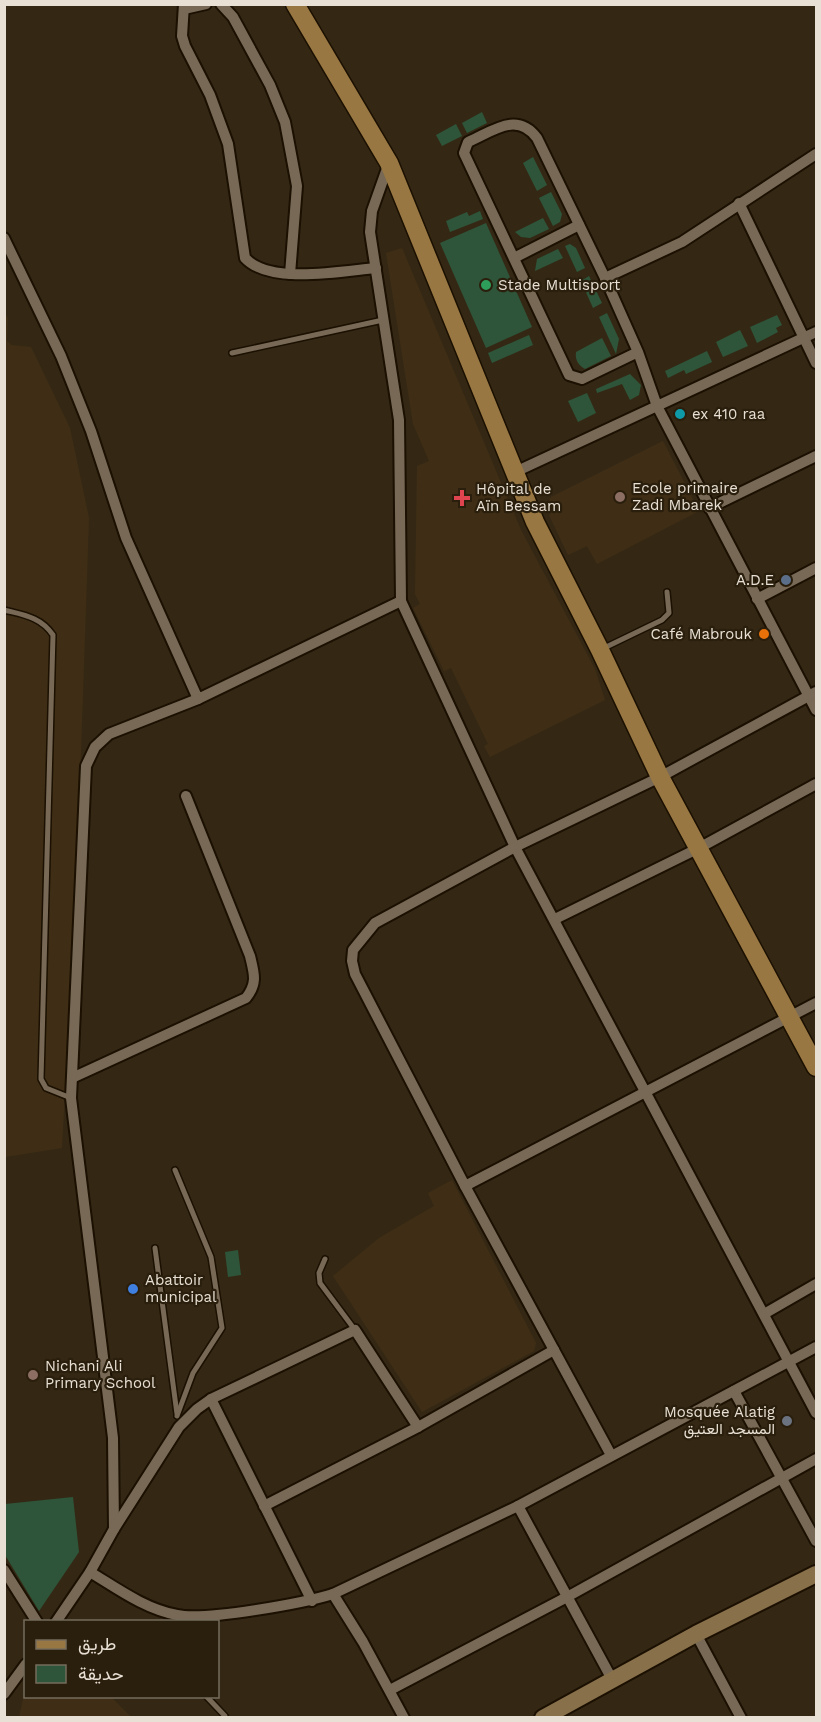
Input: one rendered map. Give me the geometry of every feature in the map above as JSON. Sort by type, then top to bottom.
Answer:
[{"type":"main road","points":[[295,4],[389,163],[513,473],[535,522],[600,650],[660,777],[816,1067]]},
{"type":"main road","points":[[543,1718],[696,1634],[816,1574]]},
{"type":"street","points":[[206,4],[184,7],[182,36],[210,95],[228,144],[245,258],[257,269],[290,274],[376,268]]},
{"type":"street","points":[[221,4],[233,17],[270,86],[285,122],[297,186],[290,274]]},
{"type":"street","points":[[638,352],[582,379],[569,375],[464,153],[468,142],[508,125],[521,124],[530,129],[605,278],[638,352],[657,406],[757,599],[813,694],[816,710]]},
{"type":"street","points":[[605,278],[682,242],[816,154]]},
{"type":"street","points":[[389,163],[372,211],[370,232],[399,420],[401,601],[515,847],[647,1091],[816,1413]]},
{"type":"street","points":[[739,203],[816,363]]},
{"type":"street","points":[[514,258],[579,225]]},
{"type":"street","points":[[4,238],[65,365],[91,431],[126,538],[198,699]]},
{"type":"street","points":[[513,473],[816,332]]},
{"type":"street","points":[[709,508],[816,456]]},
{"type":"street","points":[[757,599],[816,568]]},
{"type":"street","points":[[114,1529],[112,1438],[71,1098],[86,766],[95,747],[109,734],[198,699],[401,601]]},
{"type":"street","points":[[611,1455],[465,1186],[355,974],[352,961],[353,950],[375,923],[515,847],[660,777],[813,694]]},
{"type":"street","points":[[555,919],[699,848],[816,784]]},
{"type":"street","points":[[72,1078],[246,998],[252,990],[256,978],[250,956],[186,796]]},
{"type":"street","points":[[465,1186],[816,1003]]},
{"type":"street","points":[[764,1314],[816,1284]]},
{"type":"street","points":[[57,1620],[90,1572],[178,1422],[211,1399],[355,1330],[418,1427]]},
{"type":"street","points":[[90,1572],[150,1607],[178,1619],[312,1601],[333,1594],[518,1506],[816,1347]]},
{"type":"street","points":[[264,1506],[418,1427],[554,1350]]},
{"type":"street","points":[[734,1391],[816,1541]]},
{"type":"street","points":[[211,1399],[312,1601]]},
{"type":"street","points":[[390,1690],[567,1597],[816,1459]]},
{"type":"street","points":[[518,1506],[613,1681]]},
{"type":"street","points":[[4,1570],[37,1620]]},
{"type":"street","points":[[333,1594],[404,1718]]},
{"type":"street","points":[[696,1634],[741,1718]]},
{"type":"street","points":[[4,1694],[24,1667]]},
{"type":"lane","points":[[232,353],[385,319]]},
{"type":"lane","points":[[600,650],[662,620],[669,613],[667,592]]},
{"type":"lane","points":[[4,610],[35,618],[46,625],[53,635],[41,1079],[46,1088],[71,1098]]},
{"type":"lane","points":[[175,1170],[211,1257],[222,1328],[193,1373],[178,1422]]},
{"type":"lane","points":[[155,1248],[178,1422]]},
{"type":"lane","points":[[325,1259],[320,1273],[320,1283],[355,1330]]},
{"type":"lane","points":[[208,1698],[225,1716]]},
{"type":"shaded area","name":"Hôpital de Aïn Bessam","points":[[402,248],[521,530],[595,669],[605,700],[490,757],[484,746],[488,744],[451,668],[444,671],[413,608],[420,604],[415,594],[417,466],[429,461],[413,424],[386,253]]},
{"type":"shaded area","points":[[5,313],[8,318],[7,341],[11,345],[31,347],[70,428],[89,518],[77,869],[62,1148],[5,1157]]},
{"type":"shaded area","points":[[663,441],[699,511],[597,564],[587,546],[568,555],[549,515],[551,513],[547,504],[551,497]]},
{"type":"shaded area","points":[[452,1180],[536,1343],[534,1351],[422,1412],[333,1276],[379,1238],[434,1206],[428,1193]]},
{"type":"shaded area","points":[[24,1695],[24,1698],[112,1698],[131,1717],[19,1717]]},
{"type":"green space","points":[[482,112],[487,123],[467,133],[462,123]]},
{"type":"green space","points":[[456,124],[462,136],[442,146],[436,135]]},
{"type":"green space","points":[[533,157],[547,185],[537,191],[523,163]]},
{"type":"green space","points":[[551,192],[562,214],[560,222],[553,226],[539,198]]},
{"type":"green space","points":[[480,211],[483,219],[450,232],[446,221],[467,212],[469,216]]},
{"type":"green space","points":[[543,218],[549,229],[530,238],[521,237],[515,232]]},
{"type":"green space","name":"Stade Multisport","points":[[486,223],[532,327],[486,348],[440,243]]},
{"type":"green space","points":[[570,244],[576,248],[585,268],[577,272],[565,246]]},
{"type":"green space","points":[[558,249],[563,258],[535,271],[537,259]]},
{"type":"green space","points":[[589,276],[602,303],[593,308],[581,281]]},
{"type":"green space","points":[[607,313],[619,339],[616,354],[599,317]]},
{"type":"green space","points":[[777,315],[782,325],[776,328],[778,332],[757,343],[750,327]]},
{"type":"green space","points":[[740,330],[748,346],[723,357],[716,342]]},
{"type":"green space","points":[[529,335],[533,345],[492,363],[488,353]]},
{"type":"green space","points":[[602,338],[611,356],[585,369],[580,366],[576,352]]},
{"type":"green space","points":[[707,351],[712,362],[686,374],[684,370],[668,378],[665,371]]},
{"type":"green space","points":[[630,374],[641,385],[639,395],[630,400],[622,384],[597,393],[596,389]]},
{"type":"green space","points":[[587,393],[596,413],[578,422],[568,401]]},
{"type":"green space","points":[[238,1250],[241,1275],[228,1277],[225,1252]]},
{"type":"green space","points":[[73,1497],[79,1552],[39,1611],[5,1555],[5,1504]]},
{"type":"place","name":"Stade Multisport","points":[[486,285]]},
{"type":"place","name":"ex 410 raa","points":[[680,414]]},
{"type":"place","name":"Ecole primaire Zadi Mbarek","points":[[620,497]]},
{"type":"place","name":"Hôpital de Aïn Bessam","points":[[462,498]]},
{"type":"place","name":"A.D.E","points":[[786,580]]},
{"type":"place","name":"Café Mabrouk","points":[[764,634]]},
{"type":"place","name":"Abattoir municipal","points":[[133,1289]]},
{"type":"place","name":"Nichani Ali Primary School","points":[[33,1375]]},
{"type":"place","name":"Mosquée Alatig المسجد العتيق","points":[[787,1421]]}]
